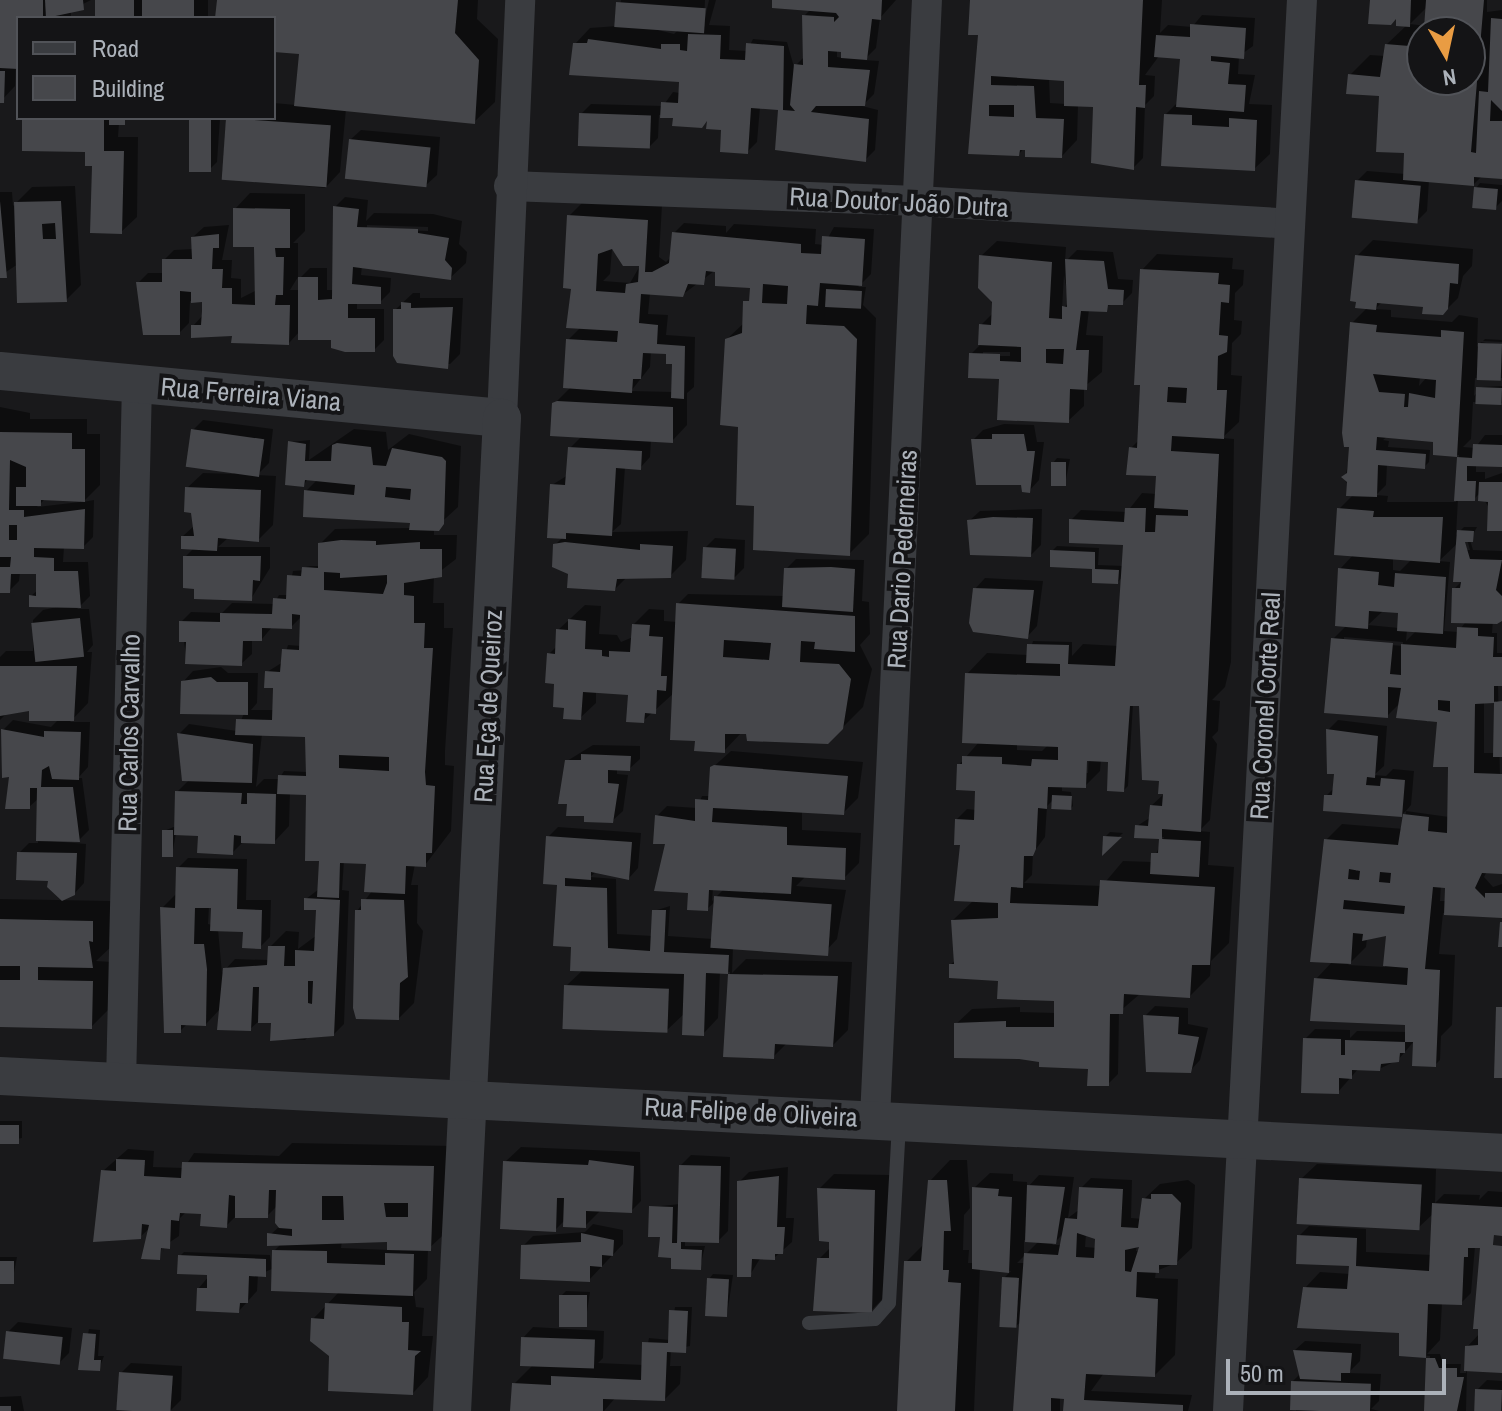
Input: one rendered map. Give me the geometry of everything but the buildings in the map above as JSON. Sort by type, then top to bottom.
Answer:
[{"type":"street","name":"Rua Eça de Queiroz","points":[[452,1411],[520,0]]},
{"type":"street","name":"Rua Dario Pederneiras","points":[[887,1119],[927,0]]},
{"type":"street","name":"Rua Coronel Corte Real","points":[[1228,1411],[1302,0]]},
{"type":"street","name":"Rua Doutor João Dutra","points":[[509,186],[918,201],[1289,224]]},
{"type":"street","name":"Rua Ferreira Viana","points":[[0,371],[502,418]]},
{"type":"street","name":"Rua Carlos Carvalho","points":[[121,1083],[137,383]]},
{"type":"street","name":"Rua Felipe de Oliveira","points":[[0,1076],[1244,1136],[1502,1153]]},
{"type":"lane","points":[[809,1323],[875,1319],[889,1303],[887,1119]]}]
